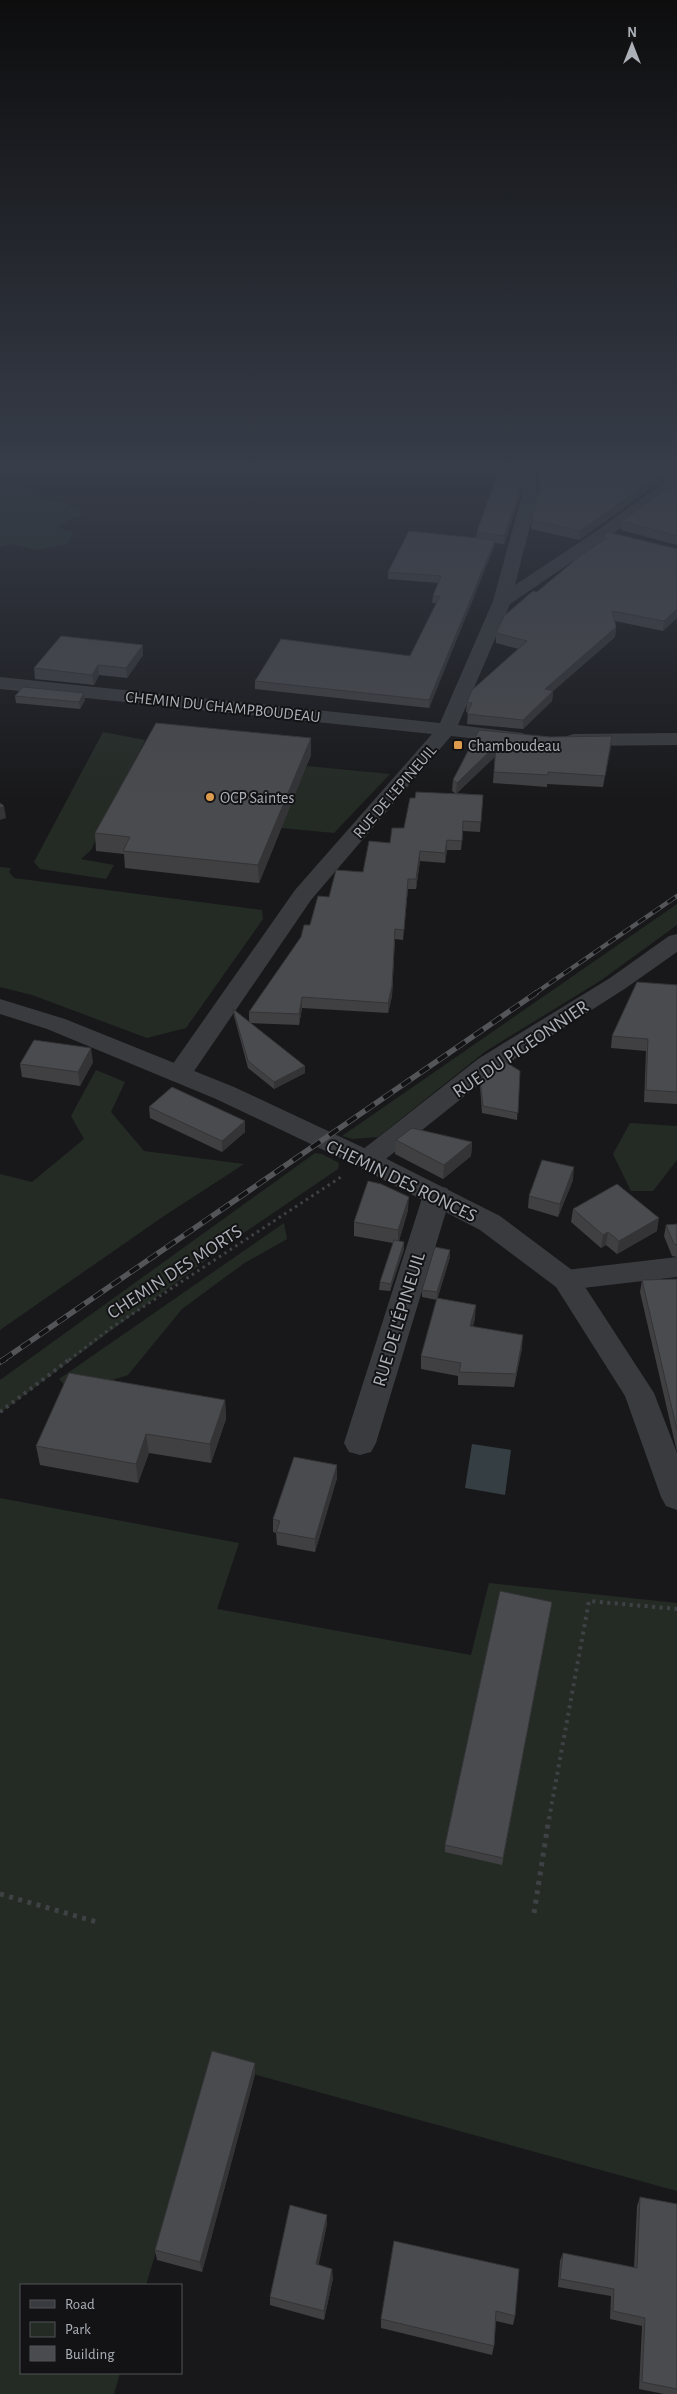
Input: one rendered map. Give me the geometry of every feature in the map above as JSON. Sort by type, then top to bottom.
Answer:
[{"type":"street","name":"RUE DE L'EPINEUIL","points":[[179,1074],[304,895],[447,729],[502,601],[507,581]]},
{"type":"street","points":[[502,601],[532,581]]},
{"type":"street","name":"CHEMIN DU CHAMPBOUDEAU","points":[[0,684],[549,740],[677,739]]},
{"type":"street","name":"RUE DU PIGEONNIER","points":[[367,1160],[487,1065],[618,983],[677,941]]},
{"type":"street","points":[[618,983],[657,986]]},
{"type":"street","name":"CHEMIN DES RONCES","points":[[0,1006],[56,1024],[225,1093],[321,1140],[367,1160],[490,1223],[566,1280],[639,1394],[677,1497]]},
{"type":"street","name":"RUE DE L'ÉPINEUIL","points":[[360,1443],[437,1195]]},
{"type":"street","points":[[566,1280],[677,1267]]},
{"type":"path","name":"CHEMIN DES MORTS","points":[[0,1412],[111,1328],[367,1160]]},
{"type":"path","points":[[534,1913],[555,1779],[589,1601],[677,1609]]},
{"type":"path","points":[[0,1894],[100,1923]]},
{"type":"green space","points":[[103,732],[145,740],[91,850],[81,859],[114,865],[106,879],[40,869],[34,862]]},
{"type":"green space","points":[[307,766],[390,774],[334,833],[281,828]]},
{"type":"green space","points":[[0,867],[11,868],[9,872],[14,878],[262,910],[263,919],[186,1028],[147,1038],[32,995],[0,987]]},
{"type":"green space","points":[[677,904],[677,925],[600,981],[486,1051],[378,1137],[353,1139],[342,1136]]},
{"type":"green space","points":[[96,1070],[125,1082],[111,1112],[144,1151],[244,1164],[164,1216],[0,1330],[0,1174],[32,1182],[84,1139],[71,1116]]},
{"type":"green space","points":[[630,1123],[677,1126],[677,1160],[653,1191],[631,1191],[613,1154]]},
{"type":"green space","points":[[315,1153],[322,1154],[339,1163],[338,1169],[232,1241],[0,1413],[0,1380]]},
{"type":"green space","points":[[284,1223],[287,1239],[243,1264],[182,1309],[128,1375],[72,1393],[59,1379]]},
{"type":"green space","points":[[0,1498],[239,1543],[217,1609],[471,1655],[489,1583],[677,1603],[677,2191],[213,2063],[146,2284],[20,2284],[20,2374],[120,2374],[114,2394],[0,2394]]},
{"type":"shaded area","points":[[472,1444],[511,1450],[505,1495],[465,1488]]},
{"type":"building","points":[[439,581],[478,581],[429,700],[255,681],[281,639],[410,656],[440,596],[433,596]]},
{"type":"building","points":[[550,581],[677,581],[677,609],[664,621],[612,611],[616,627],[545,689],[553,691],[523,720],[467,714],[472,703],[467,702],[472,690],[527,641],[496,633],[504,616],[533,591],[537,592]]},
{"type":"building","points":[[61,636],[143,645],[126,668],[98,665],[92,675],[34,668]]},
{"type":"building","points":[[23,687],[84,693],[79,702],[15,696]]},
{"type":"building","name":"OCP Saintes","points":[[156,723],[311,738],[258,865],[123,851],[130,837],[95,833]]},
{"type":"building","points":[[479,730],[550,737],[612,736],[605,776],[548,772],[548,775],[494,772],[496,745],[457,783],[453,780]]},
{"type":"building","points":[[416,792],[483,795],[481,822],[463,821],[462,841],[447,840],[445,853],[420,851],[416,879],[408,879],[404,930],[395,929],[392,986],[388,1003],[302,997],[299,1014],[249,1012],[301,937],[304,925],[310,925],[318,896],[329,897],[336,870],[363,872],[369,841],[390,843],[392,828],[404,828],[410,798],[415,798]]},
{"type":"building","points":[[637,982],[677,985],[677,1092],[646,1090],[648,1039],[612,1036]]},
{"type":"building","points":[[233,1009],[305,1066],[274,1082],[248,1061]]},
{"type":"building","points":[[34,1040],[91,1048],[78,1072],[20,1064]]},
{"type":"building","points":[[504,1061],[520,1071],[518,1113],[483,1106],[480,1079]]},
{"type":"building","points":[[172,1087],[245,1121],[222,1141],[149,1107]]},
{"type":"building","points":[[412,1128],[472,1142],[444,1165],[396,1140]]},
{"type":"building","points":[[542,1160],[574,1167],[560,1204],[529,1196]]},
{"type":"building","points":[[368,1181],[381,1184],[409,1197],[398,1230],[354,1222]]},
{"type":"building","points":[[617,1184],[659,1218],[619,1241],[608,1232],[603,1235],[573,1209]]},
{"type":"building","points":[[677,1224],[677,1245],[674,1244],[666,1225]]},
{"type":"building","points":[[394,1240],[404,1242],[391,1284],[380,1282]]},
{"type":"building","points":[[435,1247],[450,1250],[437,1292],[422,1290]]},
{"type":"building","points":[[677,1279],[677,1430],[642,1280]]},
{"type":"building","points":[[437,1298],[476,1305],[470,1326],[523,1335],[516,1374],[459,1372],[461,1363],[421,1356]]},
{"type":"building","points":[[69,1373],[225,1400],[210,1444],[146,1434],[136,1464],[36,1446]]},
{"type":"building","points":[[294,1457],[337,1465],[315,1539],[276,1532],[280,1521],[273,1519]]},
{"type":"building","points":[[500,1591],[552,1602],[503,1858],[445,1845]]},
{"type":"building","points":[[212,2051],[255,2063],[200,2262],[155,2250]]},
{"type":"building","points":[[640,2197],[677,2204],[677,2389],[642,2382],[645,2318],[613,2311],[614,2289],[560,2279],[563,2253],[637,2268]]},
{"type":"building","points":[[290,2205],[327,2215],[316,2264],[332,2269],[324,2311],[270,2297]]},
{"type":"building","points":[[394,2241],[519,2269],[515,2316],[496,2311],[494,2346],[381,2319]]},
{"type":"railway","points":[[534,994],[677,896]]},
{"type":"railway","points":[[3,1360],[536,993]]},
{"type":"railway","points":[[0,1362],[5,1359]]},
{"type":"place","name":"Chamboudeau","points":[[458,745]]},
{"type":"place","name":"OCP Saintes","points":[[210,797]]}]
